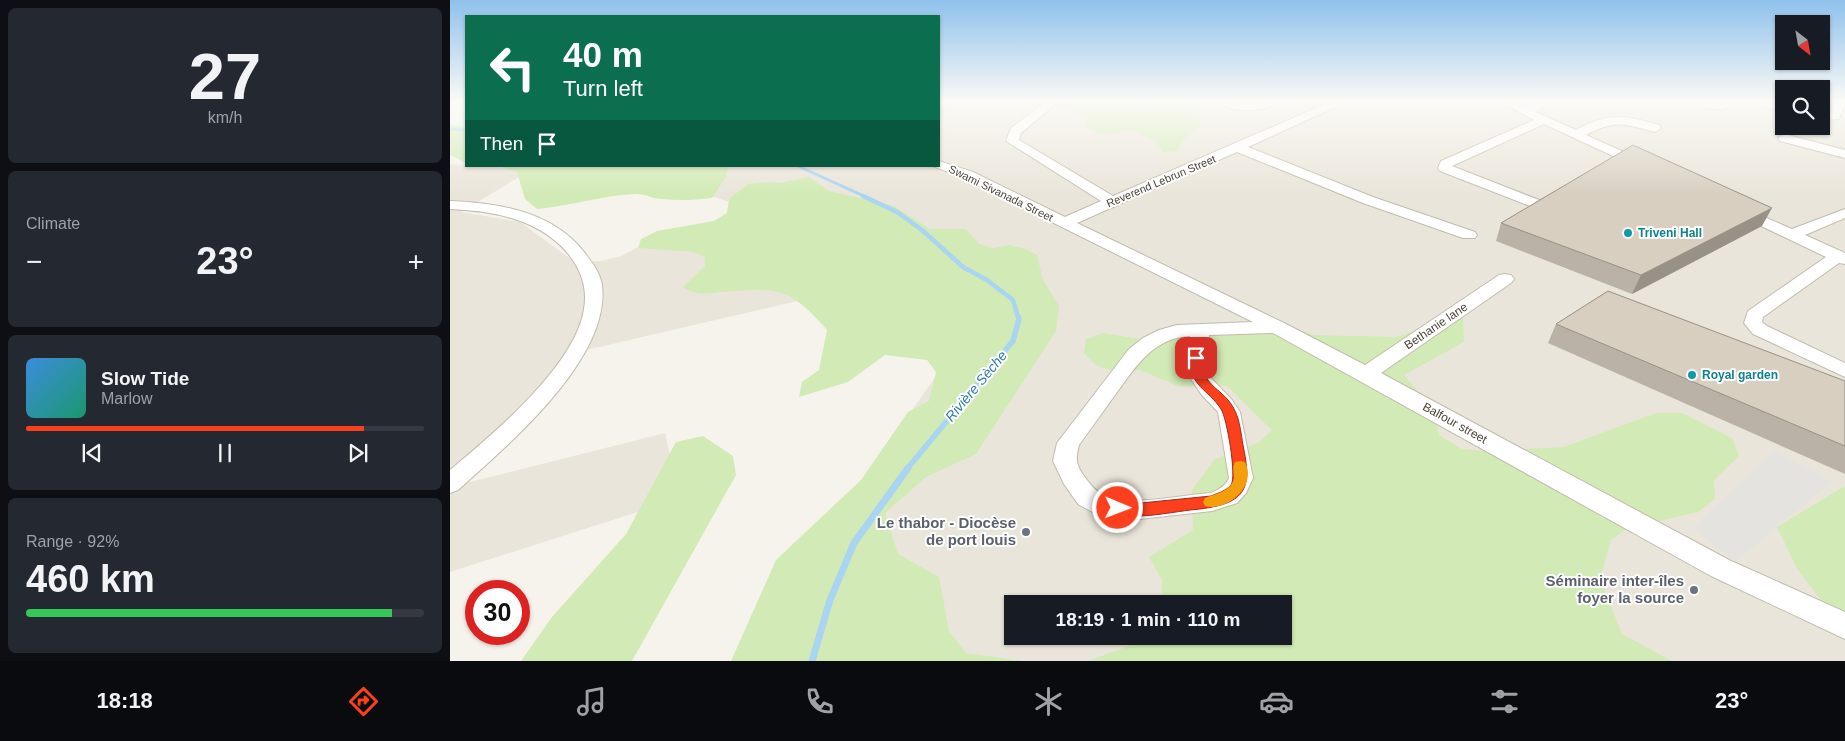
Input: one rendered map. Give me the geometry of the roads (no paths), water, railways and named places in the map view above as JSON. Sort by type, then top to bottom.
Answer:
[{"type":"street","points":[[1014,133],[1012,141],[1113,202]]},
{"type":"street","name":"Reverend Lebrun Street","points":[[1063,223],[1271,133]]},
{"type":"street","points":[[1515,133],[1446,164],[1445,168],[1535,203],[1553,203],[1569,193]]},
{"type":"street","points":[[1571,133],[1658,173]]},
{"type":"street","points":[[1576,135],[1580,133]]},
{"type":"street","points":[[1784,138],[1845,154]]},
{"type":"street","points":[[1238,148],[1368,200],[1469,234]]},
{"type":"street","points":[[1609,168],[1625,157]]},
{"type":"street","name":"Swami Sivanada Street","points":[[940,165],[968,175],[1063,223]]},
{"type":"street","points":[[1725,203],[1841,257]]},
{"type":"street","points":[[450,205],[471,205],[510,211],[535,221],[566,242],[582,260],[594,286],[591,318],[566,368],[510,430],[450,484]]},
{"type":"street","points":[[1793,234],[1845,212]]},
{"type":"street","name":"Balfour street","points":[[1063,223],[1277,327],[1720,568],[1845,626]]},
{"type":"street","points":[[1841,257],[1754,315],[1753,323],[1760,330],[1845,371]]},
{"type":"street","name":"Bethanie lane","points":[[1366,374],[1505,279]]},
{"type":"street","points":[[1200,330],[1196,370],[1200,379],[1225,405],[1229,412],[1240,461],[1241,478],[1238,488],[1228,496],[1212,502],[1131,510],[1105,507],[1087,496],[1072,478],[1064,461],[1068,443],[1136,353],[1149,342],[1162,335],[1177,331],[1200,330],[1277,327]]},
{"type":"waterway","name":"Rivière Sèche","points":[[800,167],[866,197]]},
{"type":"waterway","name":"Rivière Sèche","points":[[863,196],[897,212],[922,230],[963,267],[987,280],[1013,300],[1018,317]]},
{"type":"waterway","name":"Rivière Sèche","points":[[907,469],[1013,341],[1019,319],[1018,316]]},
{"type":"waterway","name":"Rivière Sèche","points":[[812,661],[830,600],[854,543],[908,468]]},
{"type":"place","name":"Triveni Hall","points":[[1628,233]]},
{"type":"place","name":"Royal garden","points":[[1692,375]]},
{"type":"place","name":"Le thabor - Diocèse de port louis","points":[[1026,532]]},
{"type":"place","name":"Séminaire inter-îles foyer la source","points":[[1694,590]]}]
